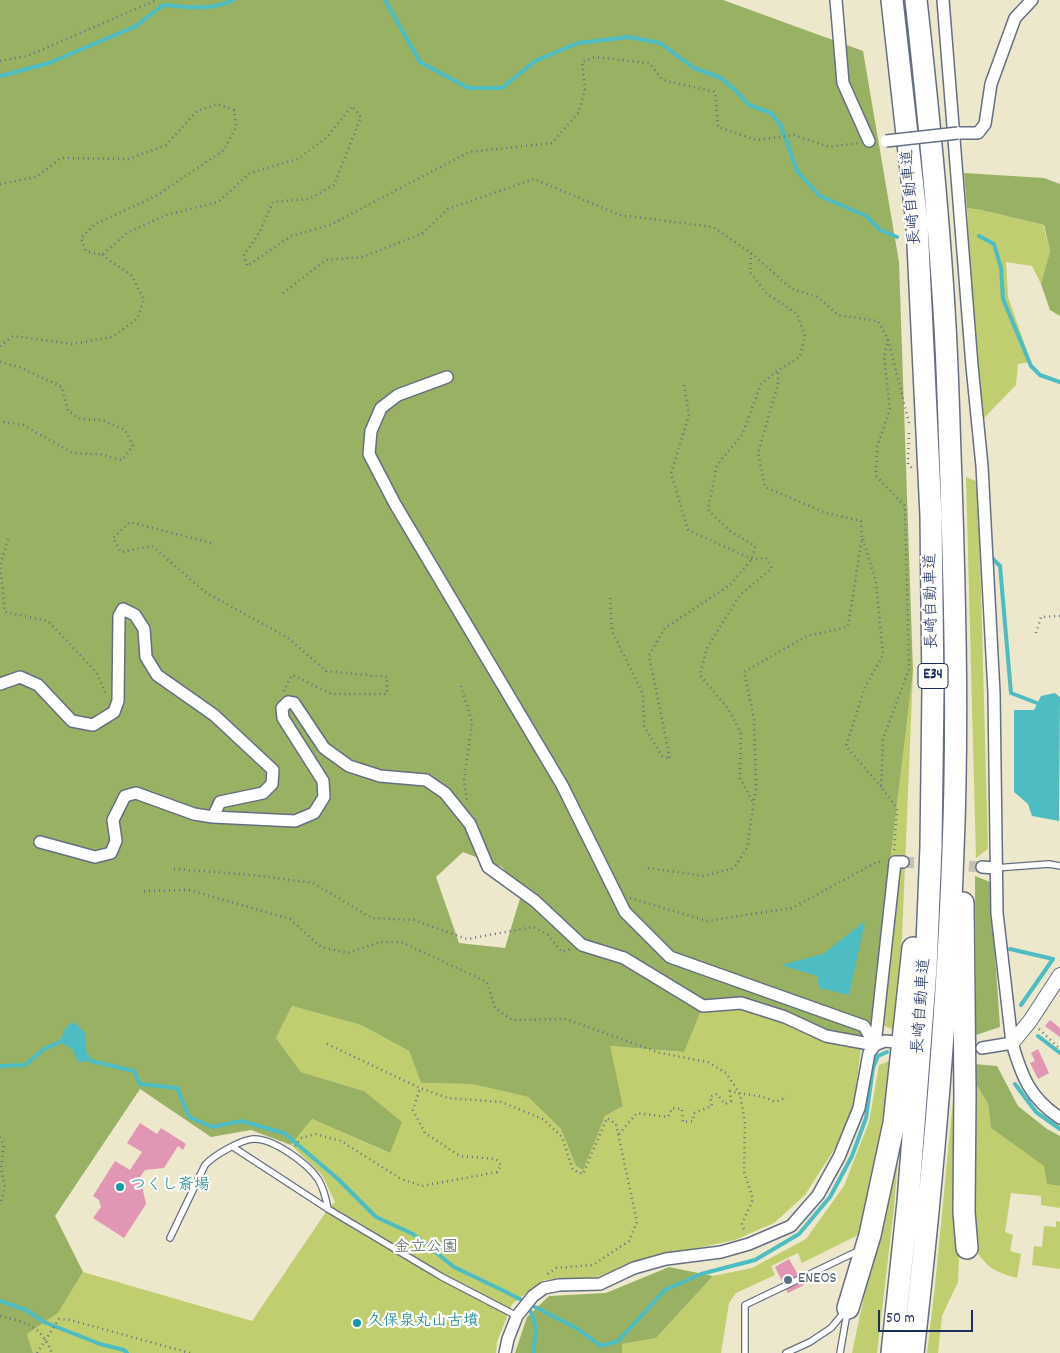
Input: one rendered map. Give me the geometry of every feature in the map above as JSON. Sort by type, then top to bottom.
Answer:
[{"type":"highway","name":"長崎自動車道","points":[[892,0],[917,224],[931,516],[933,770],[926,968],[908,1202],[892,1353]]},
{"type":"highway","name":"長崎自動車道","points":[[913,1353],[930,1204],[939,1094],[953,849],[956,688],[955,603],[945,325],[916,0]]},
{"type":"highway","points":[[955,603],[959,688],[964,941],[964,1212],[967,1248]]},
{"type":"highway","points":[[848,1308],[867,1246],[894,1123],[933,770]]},
{"type":"street","points":[[836,0],[843,83],[869,141]]},
{"type":"street","points":[[943,0],[972,366],[982,466],[994,693],[996,913],[1012,1043],[1024,1080],[1033,1094],[1049,1111],[1060,1118]]},
{"type":"street","points":[[886,141],[978,133],[985,124],[991,84],[1015,18],[1032,0]]},
{"type":"street","points":[[447,377],[398,395],[381,408],[371,431],[369,454],[395,504],[562,785],[625,912],[670,957],[864,1026],[875,1045]]},
{"type":"street","points":[[0,684],[20,677],[38,685],[72,721],[92,725],[114,712],[118,701],[119,616],[123,609],[135,615],[144,629],[146,656],[156,675],[214,715],[273,770],[272,784],[264,793],[220,802],[213,817]]},
{"type":"street","points":[[40,842],[95,858],[111,853],[116,842],[113,820],[125,796],[136,793],[194,814],[213,817],[295,821],[314,813],[324,797],[323,781],[283,718],[282,708],[288,702],[294,703],[324,748],[349,766],[380,776],[426,780],[445,792],[470,824],[488,867],[535,901],[582,946],[624,958],[703,1006],[741,1004],[785,1017],[826,1036],[875,1045],[886,1041],[895,1042]]},
{"type":"street","points":[[505,1353],[508,1339],[519,1312],[533,1296],[544,1288],[559,1285],[600,1284],[634,1268],[666,1259],[721,1252],[749,1244],[791,1226],[818,1195],[840,1157],[859,1108],[869,1053],[875,1045],[899,862]]},
{"type":"street","points":[[982,867],[995,868]]},
{"type":"street","points":[[982,1048],[1012,1043],[1030,1021],[1060,976]]},
{"type":"lane","points":[[995,868],[1049,864],[1060,866]]},
{"type":"lane","points":[[170,1238],[205,1165],[212,1157],[252,1139],[271,1142],[288,1151],[317,1178],[325,1193],[328,1209]]},
{"type":"lane","points":[[234,1147],[328,1209],[442,1277],[519,1312]]},
{"type":"lane","points":[[745,1353],[745,1305],[867,1246]]},
{"type":"lane","points":[[786,1353],[810,1342],[831,1328],[848,1308]]},
{"type":"lane","points":[[840,1353],[848,1308]]},
{"type":"path","points":[[0,61],[27,56],[157,0]]},
{"type":"path","points":[[102,255],[127,233],[166,215],[218,202],[250,173],[298,159],[326,138],[352,106],[361,117],[334,185],[309,199],[273,202],[259,234],[244,255],[247,266],[291,236],[330,225],[468,152],[552,142],[579,112],[585,90],[582,62],[595,57],[649,63],[663,80],[716,92],[718,127],[757,140],[794,135],[829,148],[869,141]]},
{"type":"path","points":[[0,184],[36,177],[61,158],[129,159],[166,145],[197,111],[217,104],[234,110],[236,126],[224,150],[156,196],[95,224],[81,238],[86,251],[102,255],[132,276],[144,300],[138,319],[112,338],[72,344],[13,336],[0,346]]},
{"type":"path","points":[[283,293],[326,260],[363,257],[423,233],[448,209],[534,180],[620,215],[713,227],[751,253],[792,289],[818,297],[838,315],[878,321],[888,339],[909,425],[908,464],[915,471]]},
{"type":"path","points":[[610,598],[612,631],[643,694],[644,726],[662,756],[670,759],[650,655],[665,628],[730,586],[752,559],[755,546],[730,531],[708,510],[717,465],[742,435],[761,384],[800,357],[805,336],[797,314],[766,293],[750,272],[751,253]]},
{"type":"path","points":[[881,787],[883,739],[908,669],[904,506],[876,476],[877,448],[890,409],[884,358],[888,339]]},
{"type":"path","points":[[0,362],[19,367],[62,387],[68,411],[81,420],[102,420],[125,430],[133,446],[122,460],[99,454],[73,453],[23,425],[0,423]]},
{"type":"path","points":[[648,868],[704,876],[734,868],[747,848],[756,788],[754,718],[744,672],[807,636],[848,627],[862,537],[862,521],[826,514],[765,486],[758,454],[778,384],[778,371]]},
{"type":"path","points":[[684,385],[690,415],[671,473],[688,530],[752,559],[766,558],[772,568],[740,595],[707,648],[700,675],[729,710],[741,734],[740,778],[754,804]]},
{"type":"path","points":[[211,543],[130,522],[113,538],[121,552],[152,546],[205,592],[288,638],[326,671],[387,677],[387,694],[332,694],[292,675],[284,690],[288,702]]},
{"type":"path","points":[[616,893],[707,921],[792,908],[877,862],[899,862],[893,846],[896,808],[881,787],[846,746],[865,687],[883,655],[876,582],[862,537]]},
{"type":"path","points":[[8,539],[0,566],[4,612],[48,621],[96,672],[114,712]]},
{"type":"path","points":[[1036,633],[1041,617],[1060,616]]},
{"type":"path","points":[[461,686],[472,722],[464,780],[470,824]]},
{"type":"path","points":[[174,868],[313,883],[372,918],[414,920],[467,939],[533,927],[547,934],[562,952],[582,946]]},
{"type":"path","points":[[144,890],[189,890],[290,918],[321,948],[348,953],[380,942],[401,942],[487,982],[494,1008],[512,1020],[566,1020],[660,1053],[708,1062],[726,1073],[740,1094],[745,1123],[744,1172],[752,1200],[742,1224],[749,1244]]},
{"type":"path","points":[[1030,1021],[1060,1049]]},
{"type":"path","points":[[327,1044],[420,1088],[448,1098],[501,1102],[543,1119],[562,1137],[573,1170],[583,1174],[607,1118],[616,1124],[637,1222],[629,1240],[593,1265],[556,1268],[542,1278]]},
{"type":"path","points":[[294,1148],[300,1138],[315,1134],[341,1141],[401,1179],[422,1186],[497,1172],[501,1165],[496,1159],[460,1156],[425,1133],[413,1110],[420,1088]]},
{"type":"path","points":[[619,1134],[637,1113],[668,1117],[672,1108],[682,1109],[683,1122],[693,1120],[694,1113],[712,1106],[710,1097],[717,1094],[725,1104],[731,1101],[730,1091],[740,1094],[762,1095],[775,1102],[788,1097]]},
{"type":"path","points":[[0,1137],[4,1145],[1,1168],[5,1187],[0,1205]]},
{"type":"path","points":[[0,1316],[29,1323],[46,1339],[52,1353]]},
{"type":"path","points":[[36,1353],[59,1319],[70,1320],[189,1353]]},
{"type":"green space","points":[[0,0],[723,0],[863,51],[899,262],[913,672],[871,1020],[862,1040],[827,1033],[786,1014],[704,1003],[684,1052],[610,1046],[623,1106],[605,1116],[583,1170],[576,1166],[561,1129],[528,1097],[472,1084],[421,1083],[409,1051],[361,1025],[292,1006],[276,1038],[301,1072],[364,1091],[402,1122],[390,1153],[312,1119],[291,1145],[251,1130],[211,1137],[140,1089],[55,1216],[83,1272],[58,1313],[27,1334],[33,1353],[0,1353]],"holes":[[[463,852],[502,867],[522,892],[505,948],[459,943],[436,877]]]},
{"type":"green space","points":[[964,173],[1044,178],[1060,184],[1060,316],[1050,310],[1041,284],[1050,251],[1044,225],[967,208]]},
{"type":"green space","points":[[967,208],[1043,225],[1050,251],[1041,284],[1032,266],[1006,262],[1008,297],[1031,362],[1018,364],[1016,385],[984,418],[973,325]]},
{"type":"green space","points":[[966,477],[978,482],[988,849],[976,858]]},
{"type":"green space","points":[[913,672],[902,937],[894,1030],[871,1020]]},
{"type":"green space","points":[[975,876],[990,882],[1000,1027],[976,1035]]},
{"type":"green space","name":"金立公園","points":[[742,1000],[862,1040],[854,1101],[839,1142],[805,1195],[774,1223],[735,1240],[640,1260],[597,1277],[544,1280],[512,1304],[497,1342],[496,1353],[33,1353],[27,1334],[58,1313],[83,1272],[252,1321],[328,1209],[335,1202],[322,1175],[291,1145],[312,1119],[389,1153],[364,1091],[301,1072],[276,1038],[292,1006],[361,1025],[409,1051],[421,1083],[472,1084],[528,1097],[561,1129],[576,1166],[582,1170],[605,1116],[623,1106],[609,1046],[683,1052],[704,1003]]},
{"type":"green space","points":[[893,1059],[862,1233],[802,1263],[798,1253],[771,1266],[775,1275],[736,1293],[729,1303],[721,1353],[622,1353],[622,1344],[656,1338],[713,1276],[752,1268],[806,1239],[844,1186],[869,1122],[879,1065]]},
{"type":"green space","points":[[974,1064],[997,1066],[1018,1106],[1047,1129],[1060,1136],[1060,1186],[1047,1184],[1044,1166],[991,1128],[988,1104],[974,1080]]},
{"type":"green space","points":[[956,1068],[960,1234],[958,1282],[942,1316],[938,1353],[927,1353],[935,1286]]},
{"type":"green space","points":[[974,1080],[988,1104],[991,1128],[1045,1166],[1047,1184],[1060,1186],[1060,1208],[1041,1205],[1041,1196],[1011,1193],[1005,1232],[1013,1235],[1010,1251],[1021,1254],[1017,1278],[992,1268],[983,1260],[974,1247]]},
{"type":"green space","points":[[901,1122],[894,1208],[877,1353],[852,1353]]},
{"type":"green space","points":[[1056,1221],[1060,1222],[1060,1269],[1032,1265],[1034,1246],[1042,1247],[1044,1226],[1056,1227]]},
{"type":"green space","points":[[669,1267],[713,1276],[656,1338],[622,1344],[622,1353],[515,1353],[527,1317],[549,1296],[606,1293]]},
{"type":"water","points":[[1055,693],[1060,697],[1059,821],[1032,816],[1028,804],[1014,792],[1014,710],[1034,710],[1041,696]]},
{"type":"water","points":[[865,921],[849,995],[819,988],[817,976],[781,965],[823,954]]},
{"type":"water","points":[[74,1022],[85,1033],[86,1050],[91,1061],[78,1062],[72,1049],[59,1042],[66,1027]]},
{"type":"building","points":[[1050,1020],[1060,1028],[1060,1037],[1045,1026]]},
{"type":"building","points":[[1038,1049],[1049,1073],[1038,1079],[1030,1063],[1035,1061],[1031,1053]]},
{"type":"building","name":"つくし斎場","points":[[140,1123],[157,1134],[161,1128],[186,1144],[183,1150],[178,1146],[164,1168],[145,1170],[140,1177],[146,1204],[124,1238],[93,1218],[101,1207],[99,1200],[93,1196],[115,1161],[130,1170],[142,1152],[127,1143]]},
{"type":"building","points":[[789,1259],[804,1285],[788,1293],[775,1267]]},
{"type":"waterway","points":[[0,76],[49,63],[136,26],[163,5],[208,7],[233,0]]},
{"type":"waterway","points":[[385,0],[420,62],[468,88],[502,88],[535,61],[578,43],[629,37],[660,43],[694,68],[721,78],[749,105],[771,113],[781,126],[797,171],[820,196],[866,216],[880,230],[897,237]]},
{"type":"waterway","points":[[979,236],[994,244],[1001,268],[1003,299],[1031,366],[1040,375],[1060,382]]},
{"type":"waterway","points":[[991,554],[991,557],[1000,566],[1011,693],[1037,703]]},
{"type":"waterway","points":[[1010,949],[1053,959],[1021,1005]]},
{"type":"waterway","points":[[1038,1036],[1060,1053]]},
{"type":"waterway","points":[[0,1066],[25,1065],[44,1049],[62,1041]]},
{"type":"waterway","points":[[88,1058],[91,1061],[134,1071],[140,1084],[177,1088],[189,1117],[212,1127],[241,1121],[284,1133],[338,1179],[376,1217],[413,1234],[454,1267],[576,1328],[601,1346],[618,1341],[665,1290],[701,1274],[755,1260],[799,1234],[830,1197],[852,1156],[866,1118],[873,1068],[878,1056],[887,1052]]},
{"type":"waterway","points":[[1015,1084],[1036,1112],[1060,1129]]},
{"type":"waterway","points":[[0,1301],[26,1310],[44,1322],[100,1344],[124,1350],[127,1353]]},
{"type":"waterway","points":[[527,1305],[535,1323],[533,1353]]},
{"type":"tunnel","points":[[903,862],[982,867]]},
{"type":"place","name":"つくし斎場","points":[[120,1187]]},
{"type":"place","name":"ENEOS","points":[[788,1280]]},
{"type":"place","name":"久保泉丸山古墳","points":[[357,1323]]}]
